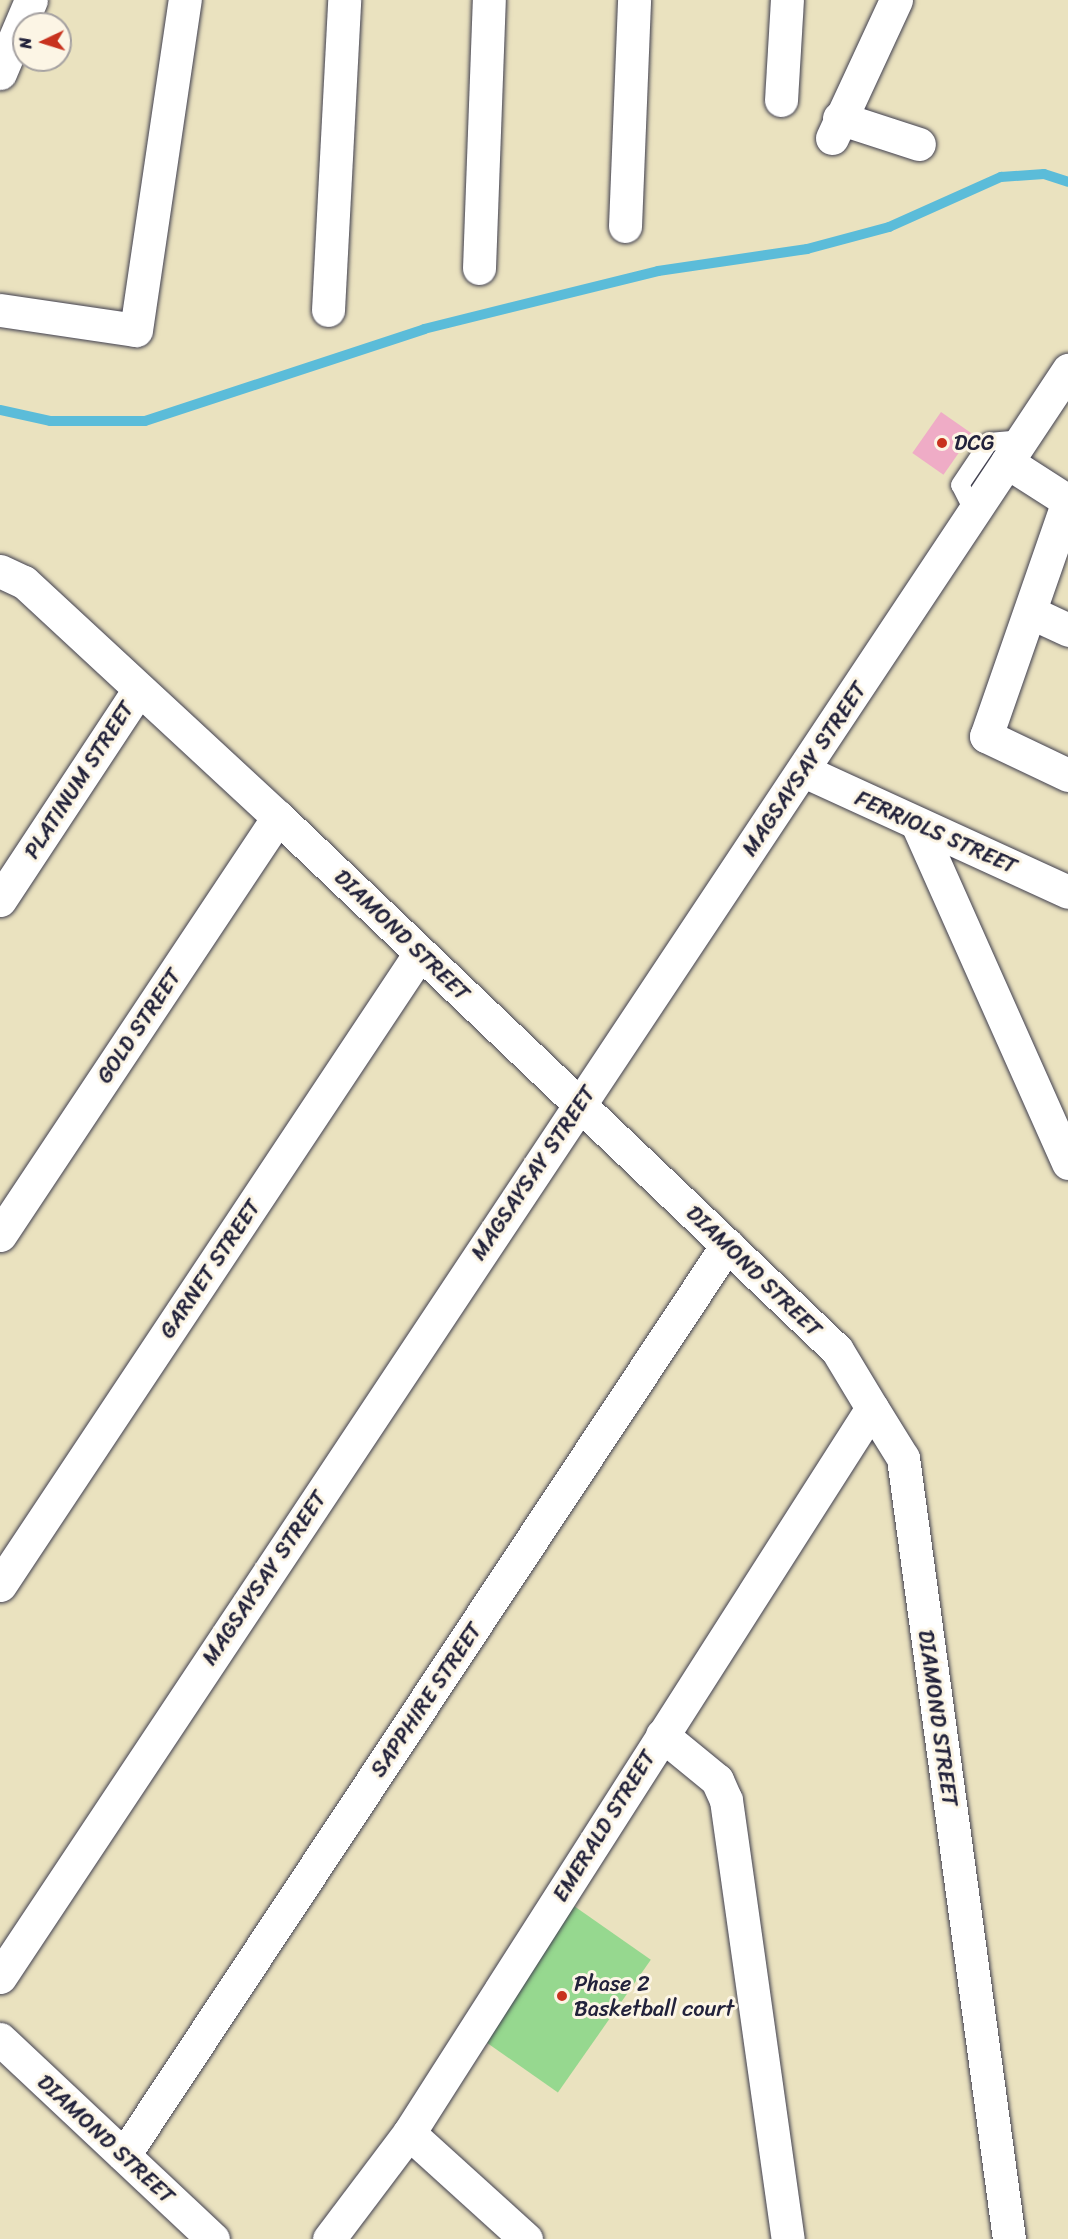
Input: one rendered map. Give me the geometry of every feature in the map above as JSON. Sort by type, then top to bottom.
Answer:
[{"type":"street","points":[[0,73],[31,0]]},
{"type":"street","points":[[0,310],[136,330],[185,0]]},
{"type":"street","points":[[328,309],[344,0]]},
{"type":"street","points":[[479,268],[489,0]]},
{"type":"street","points":[[625,226],[634,0]]},
{"type":"street","points":[[781,100],[787,0]]},
{"type":"street","points":[[896,0],[836,128],[918,144]]},
{"type":"street","name":"MAGSAYSAY STREET","points":[[0,1977],[578,1104],[804,771],[1068,370]]},
{"type":"street","points":[[1015,450],[1068,501],[1032,613],[986,736],[1068,774]]},
{"type":"street","name":"DIAMOND STREET","points":[[0,571],[24,582],[138,691],[278,817],[837,1350],[873,1408],[903,1458],[1009,2239]]},
{"type":"street","points":[[1032,613],[1068,630]]},
{"type":"street","name":"PLATINUM STREET","points":[[0,900],[138,691]]},
{"type":"street","name":"FERRIOLS STREET","points":[[804,771],[918,826],[1068,891]]},
{"type":"street","name":"GOLD STREET","points":[[0,1235],[278,817]]},
{"type":"street","points":[[918,826],[1068,1163]]},
{"type":"street","name":"GARNET STREET","points":[[0,1585],[420,953]]},
{"type":"street","name":"SAPPHIRE STREET","points":[[124,2155],[727,1245]]},
{"type":"street","name":"EMERALD STREET","points":[[329,2239],[409,2133],[873,1408]]},
{"type":"street","points":[[662,1735],[717,1780],[726,1800],[788,2239]]},
{"type":"street","name":"DIAMOND STREET","points":[[0,2039],[213,2239]]},
{"type":"street","points":[[409,2133],[526,2239]]},
{"type":"green space","name":"Phase 2 Basketball court","points":[[564,1899],[651,1960],[558,2093],[471,2032]]},
{"type":"building","name":"DCG","points":[[941,412],[972,434],[943,475],[912,453]]},
{"type":"waterway","points":[[0,410],[50,421],[145,421],[424,329],[658,271],[807,249],[889,227],[1001,177],[1044,174],[1068,182]]},
{"type":"place","name":"DCG","points":[[942,443]]},
{"type":"place","name":"Phase 2 Basketball court","points":[[562,1996]]}]
